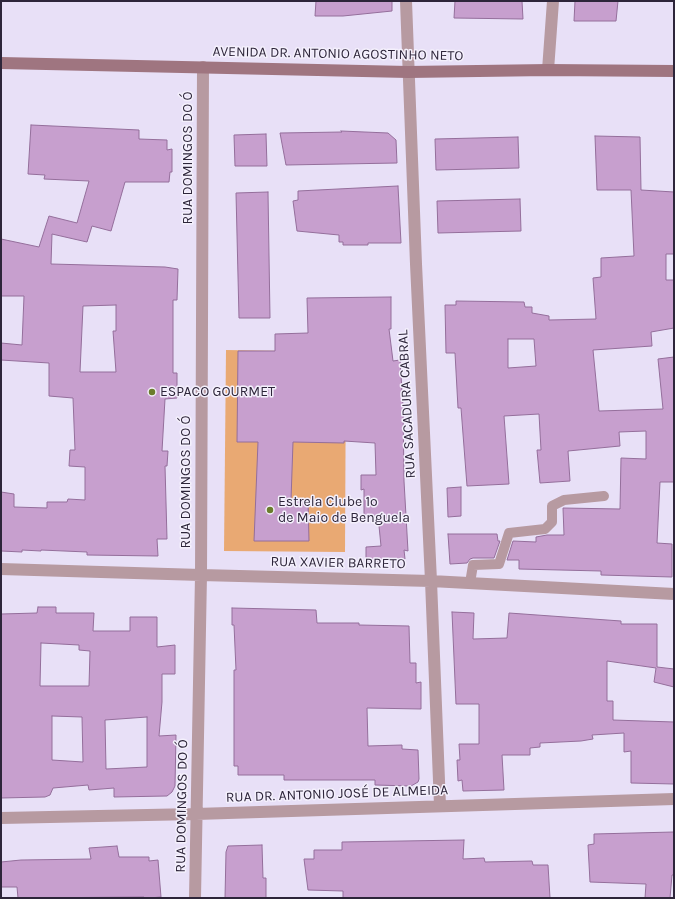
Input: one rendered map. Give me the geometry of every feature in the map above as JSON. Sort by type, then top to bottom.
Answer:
[{"type":"street","name":"RUA SACADURA CABRAL","points":[[406,1],[416,272],[440,806]]},
{"type":"street","points":[[548,70],[553,1]]},
{"type":"street","name":"AVENIDA DR. ANTONIO AGOSTINHO NETO","points":[[1,63],[408,72],[548,70],[674,71]]},
{"type":"street","name":"RUA DOMINGOS DO Ó","points":[[195,898],[201,575],[203,67]]},
{"type":"street","name":"RUA XAVIER BARRETO","points":[[1,569],[431,581],[674,594]]},
{"type":"street","name":"RUA DR. ANTONIO JOSÉ DE ALMEIDA","points":[[1,818],[196,814],[674,799]]},
{"type":"lane","points":[[470,583],[473,565],[499,564],[509,533],[545,530],[552,522],[552,506],[564,500],[604,496]]},
{"type":"shaded area","points":[[226,350],[346,352],[345,552],[224,551]]},
{"type":"building","points":[[316,1],[392,1],[392,11],[343,16],[315,16]]},
{"type":"building","points":[[455,1],[522,1],[523,19],[454,18]]},
{"type":"building","points":[[575,1],[618,1],[616,21],[574,21]]},
{"type":"building","points":[[31,125],[139,130],[139,139],[167,140],[167,150],[172,149],[172,172],[170,172],[169,182],[125,182],[111,231],[92,226],[87,242],[52,234],[51,264],[165,267],[178,269],[177,300],[173,300],[173,373],[177,373],[177,398],[165,399],[162,451],[168,451],[167,466],[165,466],[167,539],[157,539],[158,556],[87,555],[87,552],[41,550],[22,550],[22,552],[1,551],[1,492],[14,494],[14,507],[47,508],[47,502],[67,502],[68,499],[85,500],[85,467],[69,466],[70,450],[75,450],[73,398],[49,396],[49,363],[1,360],[1,343],[22,345],[24,296],[1,296],[1,239],[39,247],[49,216],[77,223],[89,181],[44,179],[45,175],[28,174]],"holes":[[[116,305],[116,331],[113,331],[116,372],[80,372],[83,306]]]},
{"type":"building","points":[[341,131],[388,133],[396,140],[397,163],[286,165],[280,133],[342,132]]},
{"type":"building","points":[[266,134],[267,166],[235,166],[234,135]]},
{"type":"building","points":[[595,136],[640,137],[641,190],[674,192],[674,254],[666,254],[666,280],[674,280],[674,328],[651,332],[652,346],[593,350],[599,411],[663,409],[658,359],[674,357],[674,482],[660,482],[657,543],[672,544],[672,577],[601,575],[601,571],[519,569],[519,560],[507,560],[513,541],[536,542],[536,537],[547,535],[564,535],[563,508],[620,509],[621,458],[646,459],[646,431],[619,432],[620,446],[568,451],[570,481],[540,483],[537,450],[541,450],[539,414],[504,416],[509,484],[467,486],[461,408],[458,408],[455,353],[446,353],[445,305],[456,305],[456,301],[524,302],[525,307],[532,307],[532,313],[549,316],[549,320],[596,319],[593,278],[601,277],[601,258],[634,256],[631,190],[597,190]],"holes":[[[508,339],[534,339],[536,366],[508,368]]]},
{"type":"building","points":[[518,137],[519,168],[436,170],[435,139]]},
{"type":"building","points":[[398,186],[401,243],[343,245],[343,242],[339,242],[339,235],[297,231],[293,201],[298,200],[298,191]]},
{"type":"building","points":[[268,192],[270,318],[239,318],[236,193]]},
{"type":"building","points":[[520,199],[521,231],[438,233],[437,201]]},
{"type":"building","points":[[391,297],[391,329],[389,329],[393,361],[400,360],[403,406],[404,481],[408,551],[404,550],[405,559],[366,562],[366,547],[381,546],[378,516],[364,516],[364,489],[361,490],[361,475],[376,475],[375,443],[344,441],[344,443],[293,442],[291,500],[308,500],[309,541],[254,541],[258,442],[237,442],[238,351],[275,351],[275,334],[308,333],[307,298]]},
{"type":"building","points":[[461,487],[461,516],[448,517],[447,488]]},
{"type":"building","points":[[448,534],[497,534],[498,541],[500,541],[494,558],[473,558],[467,563],[450,564]]},
{"type":"building","points":[[38,607],[56,607],[56,613],[94,613],[93,631],[130,631],[130,617],[157,617],[157,647],[175,645],[175,674],[162,674],[162,702],[159,736],[176,735],[175,786],[172,792],[167,796],[114,797],[114,788],[89,790],[88,785],[53,788],[50,795],[45,797],[1,798],[1,614],[37,613]],"holes":[[[41,643],[79,645],[79,650],[90,651],[89,686],[40,686]],[[52,716],[82,717],[83,762],[52,760]],[[147,717],[147,767],[106,769],[105,720]]]},
{"type":"building","points":[[232,608],[316,610],[317,623],[359,623],[359,625],[409,626],[410,663],[416,663],[416,683],[421,682],[421,709],[367,708],[368,746],[402,745],[402,749],[418,750],[418,782],[411,786],[375,785],[375,780],[284,780],[284,775],[238,775],[238,766],[234,766],[234,670],[236,670]]},
{"type":"building","points":[[452,612],[474,613],[473,639],[507,638],[509,613],[621,621],[621,624],[657,624],[657,667],[674,669],[674,687],[654,682],[656,668],[607,661],[607,701],[613,701],[613,720],[674,722],[674,784],[631,783],[631,751],[624,752],[624,733],[592,735],[593,739],[581,741],[540,743],[540,747],[530,748],[530,755],[502,755],[504,790],[463,791],[462,780],[458,781],[457,760],[460,760],[459,744],[479,744],[479,704],[456,704]]},
{"type":"building","points":[[674,832],[674,875],[672,875],[670,898],[645,898],[646,884],[590,882],[588,845],[594,844],[594,834]]},
{"type":"building","points":[[464,840],[463,859],[484,858],[485,862],[532,861],[533,865],[548,865],[550,898],[343,898],[343,891],[308,890],[304,859],[314,859],[314,850],[342,850],[342,842]]},
{"type":"building","points":[[262,845],[263,878],[266,878],[266,898],[225,898],[226,852],[228,846]]},
{"type":"building","points":[[117,846],[119,857],[149,857],[149,861],[158,860],[161,897],[18,898],[17,887],[1,887],[1,862],[21,860],[91,859],[89,848]]},
{"type":"place","name":"ESPACO GOURMET","points":[[152,392]]},
{"type":"place","name":"Estrela Clube 1º de Maio de Benguela","points":[[270,510]]}]
